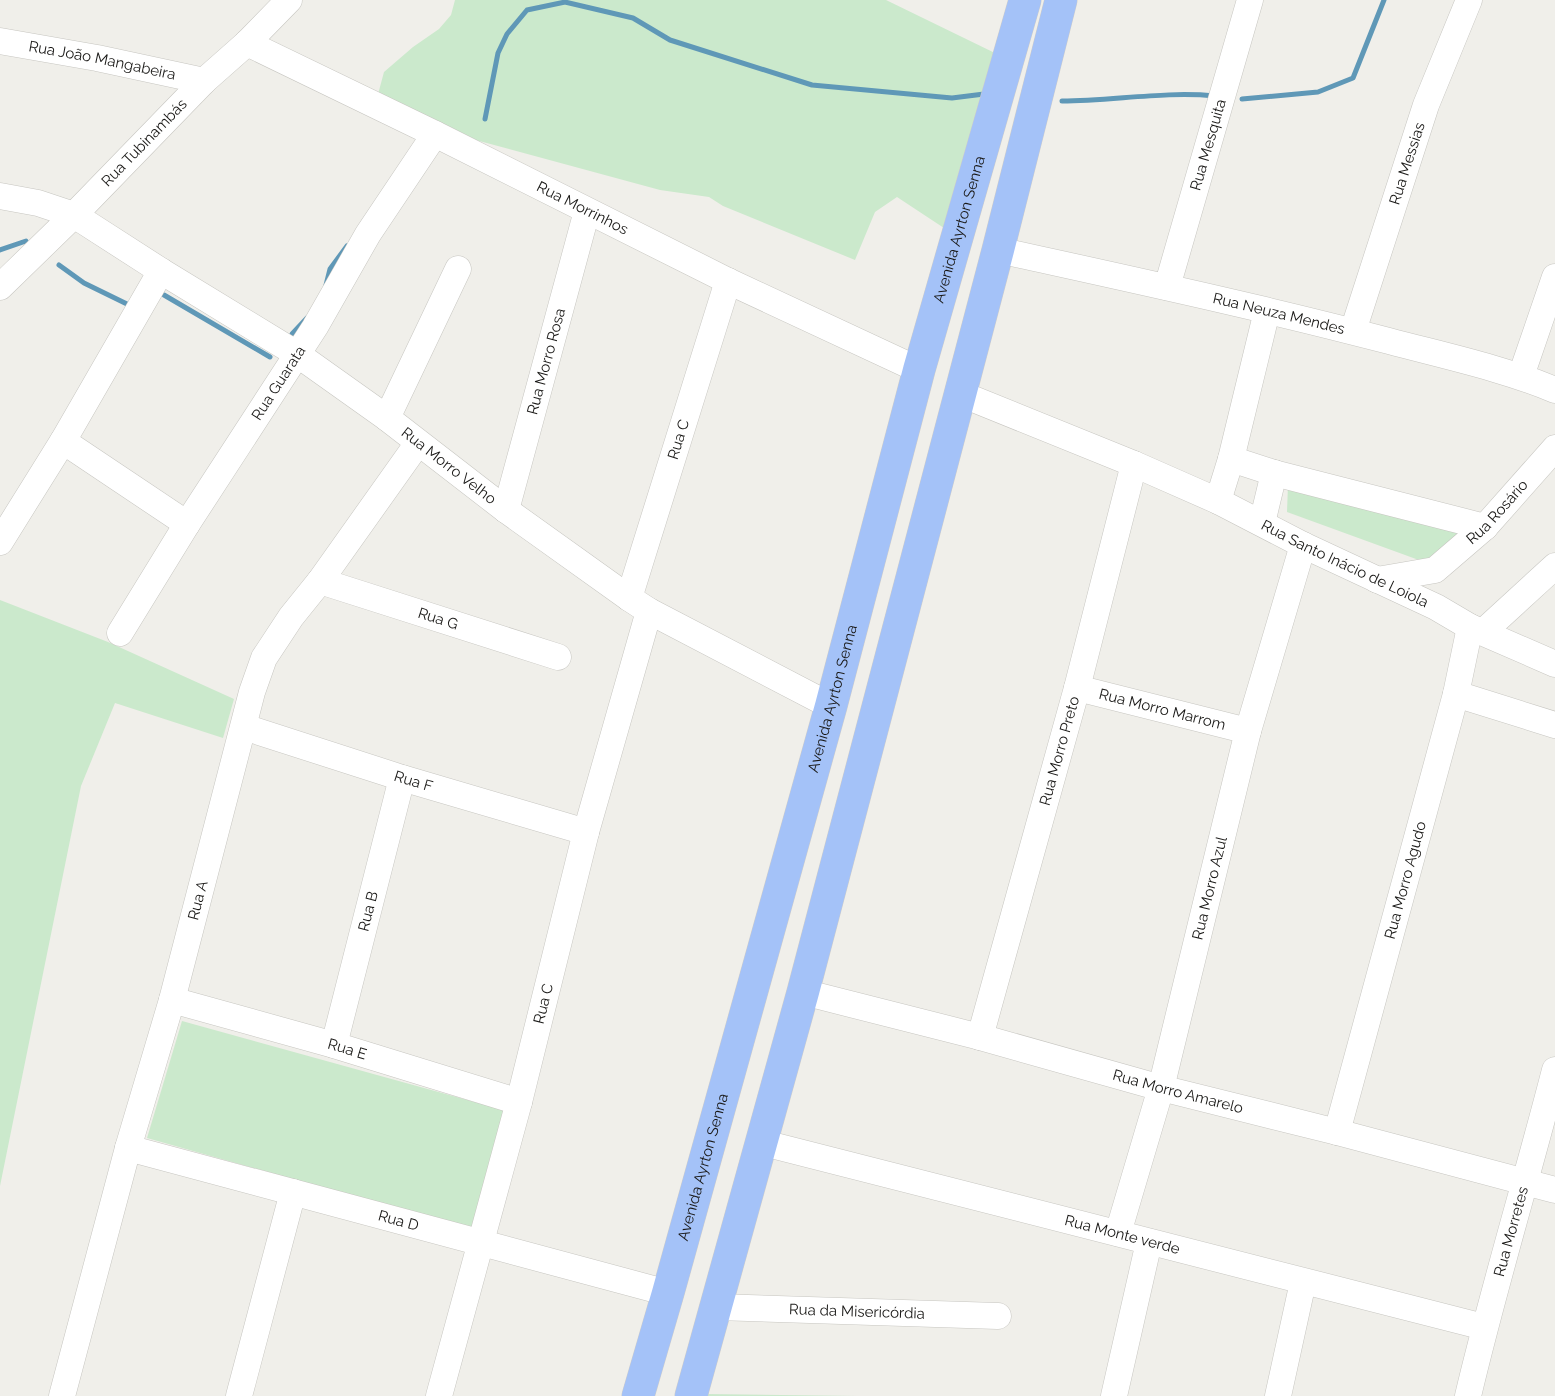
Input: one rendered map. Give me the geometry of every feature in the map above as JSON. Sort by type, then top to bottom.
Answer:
[{"type":"main road","name":"Avenida Ayrton Senna","points":[[638,1396],[831,706],[919,370],[1025,0]]},
{"type":"main road","points":[[690,1396],[803,992],[961,394],[1061,0]]},
{"type":"street","name":"Rua Tubinambás","points":[[0,287],[74,215],[204,81],[247,43],[289,0]]},
{"type":"street","name":"Rua Mesquita","points":[[1167,287],[1250,0]]},
{"type":"street","name":"Rua Messias","points":[[1353,332],[1426,105],[1469,0]]},
{"type":"street","name":"Rua João Mangabeira","points":[[0,41],[98,58],[204,81]]},
{"type":"street","name":"Rua Morrinhos","points":[[247,43],[435,134],[728,281],[919,370]]},
{"type":"street","name":"Rua Guarata","points":[[120,633],[338,289],[368,234],[435,134]]},
{"type":"street","name":"Rua Morro Velho","points":[[0,196],[38,203],[74,215],[160,271],[297,354],[387,418],[506,510],[639,604],[831,706]]},
{"type":"street","name":"Rua Morro Rosa","points":[[506,510],[587,211]]},
{"type":"street","name":"Rua Neuza Mendes","points":[[998,250],[1167,287],[1353,332],[1521,376],[1555,390]]},
{"type":"street","points":[[387,418],[458,269]]},
{"type":"street","points":[[2,533],[63,441],[160,271]]},
{"type":"street","points":[[1521,376],[1551,305],[1555,277]]},
{"type":"street","name":"Rua C","points":[[439,1396],[519,1102],[586,832],[639,604],[728,281]]},
{"type":"street","points":[[1218,501],[1231,459],[1267,311]]},
{"type":"street","name":"Rua Santo Inácio de Loiola","points":[[961,394],[1134,464],[1218,501],[1304,545],[1436,607],[1477,630],[1555,664]]},
{"type":"street","points":[[63,441],[187,524]]},
{"type":"street","name":"Rua A","points":[[62,1396],[128,1148],[172,1000],[252,692],[264,658],[291,617],[320,581],[418,443]]},
{"type":"street","name":"Rua Rosário","points":[[1435,570],[1485,527],[1555,448]]},
{"type":"street","points":[[1231,459],[1485,527]]},
{"type":"street","name":"Rua Morro Preto","points":[[980,1037],[1077,688],[1134,464]]},
{"type":"street","points":[[1262,523],[1274,472]]},
{"type":"street","name":"Rua Morro Azul","points":[[1118,1233],[1161,1088],[1248,731],[1304,545]]},
{"type":"street","points":[[1477,630],[1555,566]]},
{"type":"street","points":[[1377,580],[1435,570],[1436,607]]},
{"type":"street","name":"Rua G","points":[[320,581],[558,657]]},
{"type":"street","name":"Rua Morro Agudo","points":[[1337,1132],[1456,694],[1477,630]]},
{"type":"street","name":"Rua Morro Marrom","points":[[1077,688],[1248,731]]},
{"type":"street","points":[[1456,694],[1555,725]]},
{"type":"street","name":"Rua F","points":[[244,727],[402,778],[586,832]]},
{"type":"street","name":"Rua B","points":[[334,1045],[402,778]]},
{"type":"street","name":"Rua Morro Amarelo","points":[[803,992],[1555,1190]]},
{"type":"street","name":"Rua E","points":[[172,1000],[334,1045],[519,1102]]},
{"type":"street","name":"Rua Morretes","points":[[1468,1396],[1484,1327],[1526,1182],[1555,1070]]},
{"type":"street","name":"Rua Monte verde","points":[[760,1142],[1484,1327]]},
{"type":"street","name":"Rua D","points":[[128,1148],[668,1293]]},
{"type":"street","points":[[239,1396],[293,1192]]},
{"type":"street","points":[[1114,1396],[1149,1242]]},
{"type":"street","points":[[1278,1396],[1303,1282]]},
{"type":"street","name":"Rua da Misericórdia","points":[[716,1307],[998,1316]]},
{"type":"green space","points":[[455,0],[886,0],[999,55],[947,230],[897,197],[875,212],[855,260],[723,206],[709,197],[660,190],[457,135],[377,98],[384,72],[413,47],[439,29],[451,15]]},
{"type":"green space","points":[[1288,485],[1470,526],[1427,563],[1287,512]]},
{"type":"green space","points":[[0,600],[108,642],[234,699],[223,738],[115,703],[81,786],[0,1186]]},
{"type":"green space","points":[[182,1021],[511,1112],[478,1231],[147,1138]]},
{"type":"green space","points":[[707,1394],[857,1396],[707,1396]]},
{"type":"waterway","points":[[1242,99],[1318,92],[1353,78],[1384,0]]},
{"type":"waterway","points":[[485,119],[498,53],[507,34],[527,10],[565,2],[633,18],[670,40],[812,85],[952,98],[984,94]]},
{"type":"waterway","points":[[1062,101],[1158,95],[1215,96]]},
{"type":"waterway","points":[[0,250],[26,241]]},
{"type":"waterway","points":[[326,285],[330,269],[347,246]]},
{"type":"waterway","points":[[59,265],[84,283],[129,305]]},
{"type":"waterway","points":[[164,295],[270,357]]},
{"type":"waterway","points":[[292,334],[307,318]]}]
